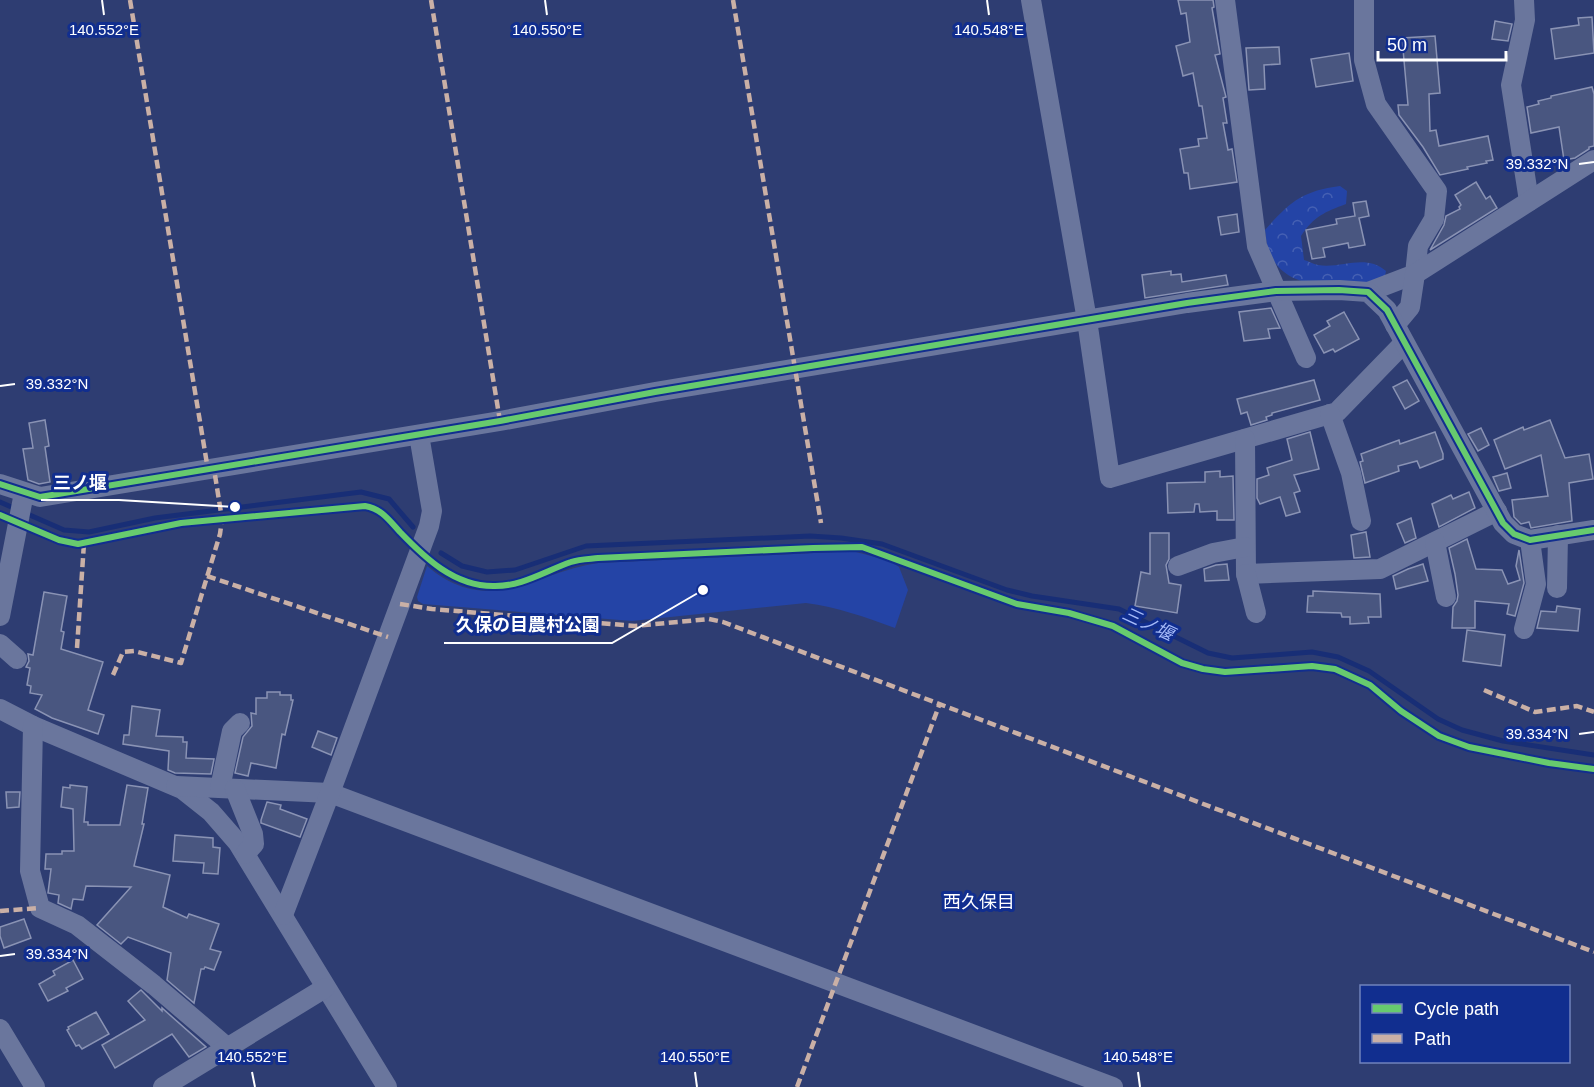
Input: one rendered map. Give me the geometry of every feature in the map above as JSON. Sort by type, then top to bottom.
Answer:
[{"type":"street","points":[[1031,0],[1087,320],[1110,478],[1337,412],[1404,343]]},
{"type":"street","points":[[1225,0],[1257,246],[1306,358]]},
{"type":"street","points":[[1364,0],[1364,60],[1376,104],[1437,191],[1434,219],[1418,246],[1410,307],[1395,325]]},
{"type":"street","points":[[1524,0],[1525,20],[1511,85],[1529,201]]},
{"type":"street","points":[[0,484],[24,496],[40,497],[419,435],[655,392],[1187,303],[1276,291],[1368,292],[1415,274],[1594,160]]},
{"type":"street","points":[[1368,292],[1388,310],[1503,523],[1514,534],[1530,540],[1594,530]]},
{"type":"street","points":[[1330,414],[1351,473],[1361,521]]},
{"type":"street","points":[[283,915],[429,526],[432,511],[419,435]]},
{"type":"street","points":[[1245,439],[1245,574],[1256,613]]},
{"type":"street","points":[[0,616],[24,496]]},
{"type":"street","points":[[1245,574],[1380,569],[1497,511]]},
{"type":"street","points":[[1557,588],[1558,535]]},
{"type":"street","points":[[1524,629],[1536,584],[1530,540]]},
{"type":"street","points":[[1435,542],[1446,597]]},
{"type":"street","points":[[1178,566],[1213,553],[1245,547]]},
{"type":"street","points":[[0,644],[17,659]]},
{"type":"street","points":[[0,709],[33,726],[176,786],[211,812],[238,843],[387,1087]]},
{"type":"street","points":[[240,723],[232,731],[228,788],[243,808],[253,834],[254,844],[245,854]]},
{"type":"street","points":[[33,726],[30,871],[40,908],[78,925],[228,1048]]},
{"type":"street","points":[[176,786],[330,793],[1113,1087]]},
{"type":"street","points":[[223,825],[243,808]]},
{"type":"street","points":[[163,1087],[326,988]]},
{"type":"street","points":[[0,1029],[35,1087]]},
{"type":"green space","points":[[1340,186],[1347,191],[1346,204],[1320,216],[1306,229],[1301,236],[1304,260],[1316,265],[1327,266],[1370,263],[1386,271],[1384,280],[1335,286],[1302,281],[1288,275],[1276,264],[1268,249],[1265,230],[1290,205],[1316,191]]},
{"type":"green space","points":[[856,552],[890,561],[899,567],[908,590],[895,628],[862,616],[806,603],[632,621],[423,604],[418,601],[417,597],[427,566],[450,581],[471,589],[492,591],[512,588],[598,563]]},
{"type":"building","points":[[1178,0],[1213,0],[1214,7],[1212,8],[1220,54],[1215,55],[1226,97],[1223,98],[1227,123],[1223,123],[1228,150],[1232,149],[1237,182],[1190,189],[1188,173],[1184,173],[1180,149],[1199,146],[1198,139],[1207,138],[1202,106],[1199,106],[1193,73],[1183,76],[1176,46],[1190,42],[1186,13],[1181,14]]},
{"type":"building","points":[[1592,17],[1594,53],[1555,59],[1551,29],[1579,25],[1578,18]]},
{"type":"building","points":[[1495,21],[1512,24],[1508,41],[1492,39]]},
{"type":"building","points":[[1435,36],[1440,93],[1429,94],[1430,131],[1436,130],[1439,146],[1488,136],[1493,160],[1467,167],[1468,169],[1440,175],[1399,115],[1398,105],[1408,105],[1402,38]]},
{"type":"building","points":[[1279,47],[1280,64],[1264,65],[1265,89],[1249,90],[1246,48]]},
{"type":"building","points":[[1349,53],[1353,81],[1316,87],[1311,59]]},
{"type":"building","points":[[1592,87],[1594,146],[1589,147],[1575,158],[1564,160],[1559,127],[1531,133],[1527,107],[1539,104],[1538,101],[1551,98],[1551,96]]},
{"type":"building","points":[[1476,182],[1486,199],[1490,196],[1497,208],[1430,250],[1444,225],[1446,216],[1460,209],[1461,205],[1455,195]]},
{"type":"building","points":[[1366,201],[1369,216],[1359,218],[1365,245],[1349,248],[1348,243],[1323,248],[1325,257],[1312,259],[1306,230],[1337,224],[1336,219],[1355,216],[1353,203]]},
{"type":"building","points":[[1237,214],[1239,232],[1221,235],[1218,217]]},
{"type":"building","points":[[1171,271],[1171,275],[1181,274],[1182,282],[1226,275],[1228,285],[1145,298],[1142,275]]},
{"type":"building","points":[[1271,308],[1280,328],[1268,329],[1270,338],[1244,341],[1239,312]]},
{"type":"building","points":[[1344,312],[1359,339],[1335,352],[1333,349],[1324,353],[1314,335],[1330,326],[1327,321]]},
{"type":"building","points":[[1314,380],[1320,400],[1272,413],[1266,417],[1267,420],[1251,425],[1247,412],[1241,414],[1237,399]]},
{"type":"building","points":[[1407,380],[1419,401],[1405,409],[1393,387]]},
{"type":"building","points":[[45,420],[49,446],[45,447],[50,482],[39,484],[28,480],[23,449],[33,448],[29,423]]},
{"type":"building","points":[[1550,420],[1565,458],[1589,454],[1593,479],[1569,483],[1572,521],[1531,528],[1529,522],[1521,524],[1514,517],[1512,500],[1548,496],[1541,455],[1505,469],[1494,440],[1523,427],[1524,430]]},
{"type":"building","points":[[1481,428],[1489,445],[1478,451],[1468,434]]},
{"type":"building","points":[[1310,432],[1319,469],[1294,475],[1300,491],[1294,493],[1300,512],[1286,516],[1280,497],[1260,504],[1257,498],[1257,479],[1269,475],[1267,468],[1292,460],[1287,439]]},
{"type":"building","points":[[1435,432],[1443,459],[1420,468],[1417,461],[1398,466],[1399,471],[1365,483],[1360,462],[1363,461],[1361,454],[1399,440],[1400,444]]},
{"type":"building","points":[[1220,471],[1220,477],[1233,476],[1234,520],[1217,520],[1217,511],[1200,512],[1199,504],[1195,504],[1194,512],[1168,513],[1167,483],[1205,482],[1205,472]]},
{"type":"building","points":[[1507,473],[1511,488],[1499,491],[1493,477]]},
{"type":"building","points":[[1469,492],[1475,508],[1439,527],[1432,504],[1451,495],[1453,499]]},
{"type":"building","points":[[1411,518],[1416,538],[1405,543],[1397,524]]},
{"type":"building","points":[[1366,532],[1370,557],[1354,558],[1351,535]]},
{"type":"building","points":[[1150,533],[1169,533],[1169,559],[1166,565],[1169,583],[1181,585],[1177,613],[1135,606],[1141,572],[1150,574]]},
{"type":"building","points":[[1467,539],[1476,569],[1502,570],[1508,584],[1520,580],[1516,566],[1519,550],[1524,583],[1515,616],[1507,614],[1509,604],[1475,601],[1475,628],[1452,628],[1453,607],[1458,595],[1449,548]]},
{"type":"building","points":[[1227,564],[1229,580],[1205,581],[1204,569]]},
{"type":"building","points":[[1423,564],[1428,581],[1396,589],[1393,576]]},
{"type":"building","points":[[1313,591],[1380,594],[1381,617],[1368,617],[1369,623],[1350,624],[1350,617],[1342,617],[1341,613],[1307,612],[1308,596],[1313,596]]},
{"type":"building","points":[[44,592],[67,596],[61,631],[64,632],[61,649],[103,662],[88,710],[104,715],[98,734],[52,718],[35,709],[42,695],[30,693],[31,686],[27,685],[30,668],[26,667],[29,661],[28,654],[33,655]]},
{"type":"building","points":[[1557,606],[1580,609],[1578,631],[1537,628],[1541,611],[1556,612]]},
{"type":"building","points":[[1467,630],[1505,635],[1501,666],[1463,661]]},
{"type":"building","points":[[267,692],[291,695],[291,700],[293,700],[285,735],[282,734],[276,768],[251,763],[248,776],[235,773],[243,737],[252,726],[251,713],[256,714],[256,698],[267,698]]},
{"type":"building","points":[[132,706],[160,710],[156,736],[183,737],[183,742],[187,742],[186,758],[214,759],[211,774],[175,773],[168,770],[169,751],[123,744],[124,735],[129,735]]},
{"type":"building","points":[[318,731],[337,738],[331,755],[312,747]]},
{"type":"building","points":[[70,785],[87,787],[84,822],[88,822],[88,825],[120,825],[127,785],[148,788],[142,824],[144,824],[134,866],[170,875],[163,907],[187,918],[189,914],[219,924],[210,949],[221,952],[214,970],[205,967],[201,969],[194,1003],[167,980],[171,953],[128,937],[121,944],[97,925],[131,887],[86,886],[83,900],[73,899],[71,909],[58,903],[59,895],[48,893],[51,869],[45,869],[46,854],[74,851],[73,809],[61,807],[63,787],[70,788]]},
{"type":"building","points":[[6,792],[20,792],[19,807],[7,808]]},
{"type":"building","points":[[267,802],[281,805],[280,809],[307,819],[300,837],[261,823]]},
{"type":"building","points":[[175,835],[213,838],[213,847],[220,848],[218,874],[203,873],[204,863],[173,861]]},
{"type":"building","points":[[24,919],[31,938],[4,948],[0,927]]},
{"type":"building","points":[[73,960],[83,979],[66,988],[68,991],[48,1001],[39,984],[55,975],[53,971]]},
{"type":"building","points":[[141,990],[162,1011],[162,1008],[206,1047],[189,1057],[172,1034],[115,1068],[102,1045],[145,1020],[128,1001]]},
{"type":"building","points":[[96,1012],[109,1034],[82,1049],[79,1045],[76,1046],[67,1030],[68,1027]]},
{"type":"waterway","name":"三ノ堰","points":[[0,502],[64,530],[89,532],[155,518],[361,492],[389,499],[413,527]]},
{"type":"waterway","name":"三ノ堰","points":[[441,553],[462,566],[487,572],[515,570],[586,546],[810,536],[882,544],[1007,590],[1119,609],[1208,653],[1232,658],[1312,652],[1338,657],[1369,671],[1438,719],[1462,730],[1503,741],[1594,755]]},
{"type":"marked path","points":[[130,0],[208,470]]},
{"type":"marked path","points":[[431,0],[500,421]]},
{"type":"marked path","points":[[733,0],[821,523]]},
{"type":"marked path","points":[[113,675],[123,652],[134,651],[181,663],[220,534],[222,519],[214,469]]},
{"type":"marked path","points":[[77,648],[84,543]]},
{"type":"marked path","points":[[207,576],[388,637]]},
{"type":"marked path","points":[[400,604],[432,609],[635,626],[709,619],[723,622],[1594,952]]},
{"type":"marked path","points":[[1484,690],[1535,712],[1577,706],[1594,712]]},
{"type":"marked path","points":[[797,1087],[940,703]]},
{"type":"marked path","points":[[0,911],[40,908]]},
{"type":"cycle path","points":[[0,484],[40,497],[1187,303],[1276,291],[1339,290],[1368,292],[1387,310],[1503,523],[1514,534],[1530,540],[1594,530]]},
{"type":"cycle path","points":[[0,515],[59,540],[78,544],[181,523],[365,506],[385,516],[441,569],[466,581],[493,586],[513,584],[584,559],[862,547],[1017,604],[1069,613],[1113,626],[1182,663],[1203,669],[1225,672],[1312,666],[1335,669],[1370,685],[1401,711],[1439,736],[1469,747],[1549,763],[1594,769]]},
{"type":"place","name":"三ノ堰","points":[[235,507]]},
{"type":"place","name":"久保の目農村公園","points":[[703,590]]},
{"type":"district","name":"西久保目","points":[[979,902]]}]
